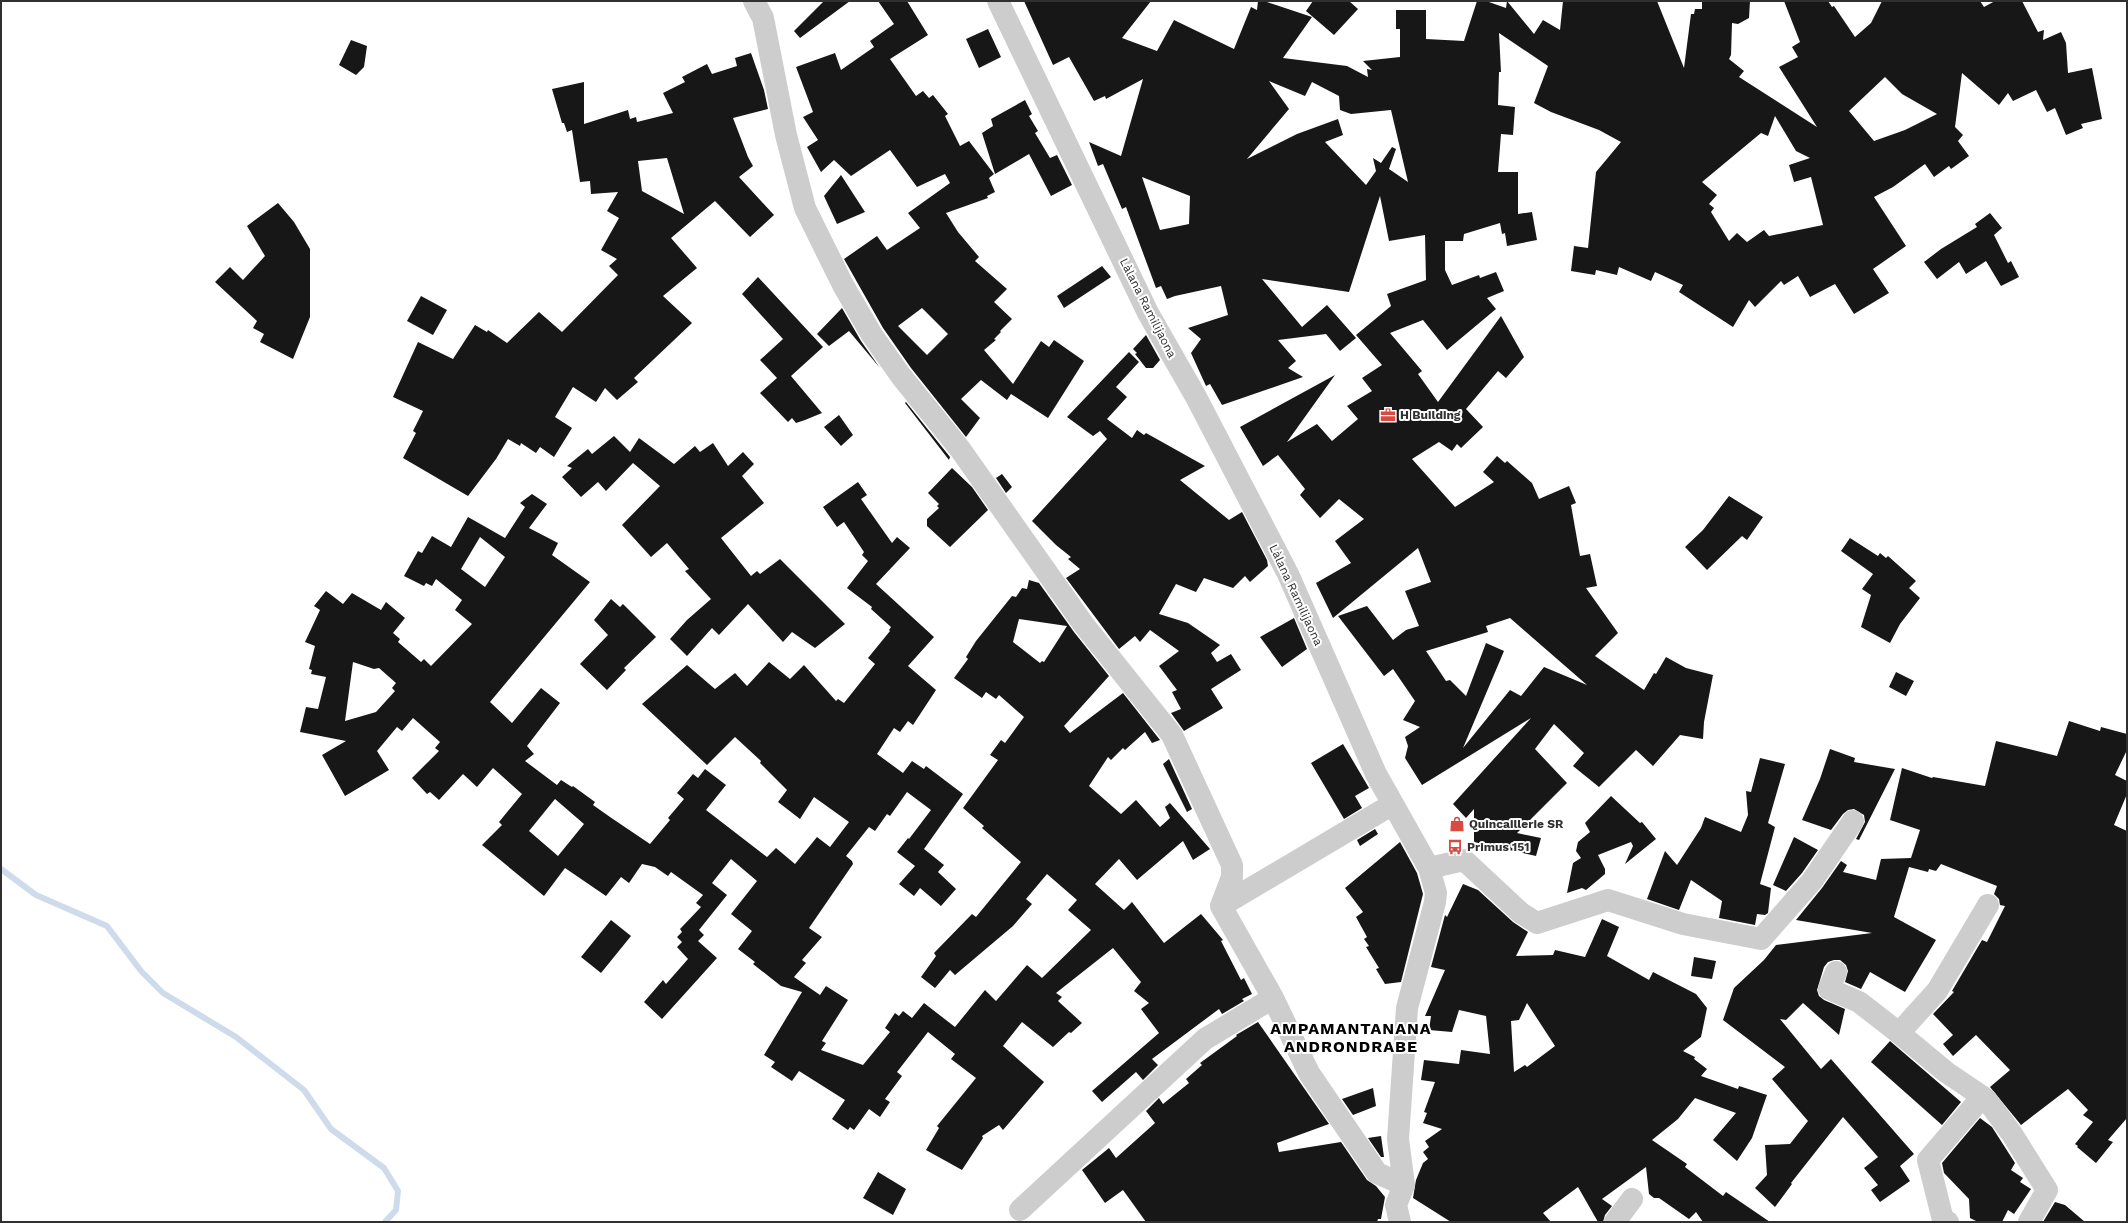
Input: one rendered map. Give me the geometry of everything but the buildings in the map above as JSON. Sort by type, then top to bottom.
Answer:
[{"type":"street","points":[[754,1],[763,18],[786,135],[805,208],[843,285],[872,335],[901,376],[960,450],[1084,625],[1172,735],[1232,865],[1232,877],[1221,906]]},
{"type":"street","name":"Làlana Ramilijaona","points":[[998,1],[1148,313],[1196,397],[1288,574],[1376,774],[1429,868],[1436,893],[1435,902],[1407,1008],[1405,1029],[1398,1139],[1404,1185],[1396,1205],[1400,1222]]},
{"type":"street","points":[[1221,906],[1393,804]]},
{"type":"street","points":[[1429,868],[1464,860],[1521,913],[1538,923],[1608,900],[1683,924],[1761,939],[1812,881],[1853,821]]},
{"type":"street","points":[[1899,1033],[1937,991],[1988,905]]},
{"type":"street","points":[[1221,906],[1274,998],[1309,1073],[1377,1173],[1404,1185]]},
{"type":"street","points":[[1836,972],[1829,989],[1859,1002],[1946,1072],[1982,1097],[2012,1134],[2047,1190],[2029,1222]]},
{"type":"street","points":[[1020,1210],[1205,1039],[1274,998]]},
{"type":"street","points":[[1948,1222],[1943,1220],[1928,1160],[1982,1097]]},
{"type":"street","points":[[1615,1222],[1632,1199]]},
{"type":"waterway","points":[[1,869],[36,895],[107,926],[141,971],[163,993],[236,1037],[304,1090],[331,1129],[384,1168],[398,1191],[396,1210],[385,1222]]},
{"type":"place","name":"H Building","points":[[1388,415]]},
{"type":"place","name":"Quincaillerie SR","points":[[1457,824]]},
{"type":"place","name":"Primus 151","points":[[1455,847]]},
{"type":"district","name":"AMPAMANTANANA ANDRONDRABE","points":[[1351,1037]]}]
